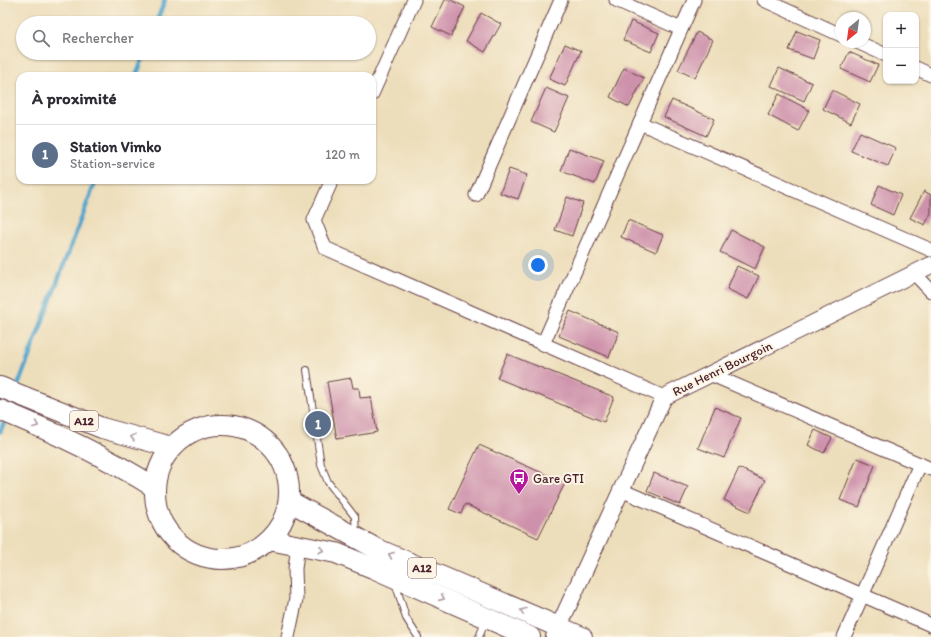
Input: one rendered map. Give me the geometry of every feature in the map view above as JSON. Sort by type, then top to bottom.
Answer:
[{"type":"main road","name":"A12","points":[[0,387],[102,428],[171,447]]},
{"type":"main road","name":"A12","points":[[0,410],[44,428],[113,461],[154,487]]},
{"type":"main road","points":[[218,425],[250,431],[275,451],[284,466],[288,483],[288,501],[282,522],[269,540],[250,553],[228,559],[204,557],[184,547],[167,531],[157,510],[154,487],[159,466],[171,447],[181,438],[205,426],[218,425]]},
{"type":"main road","name":"A12","points":[[288,501],[375,548],[557,632],[582,637]]},
{"type":"main road","name":"A12","points":[[269,540],[298,544],[336,553],[530,637]]},
{"type":"street","points":[[376,85],[414,0]]},
{"type":"street","points":[[476,195],[561,0]]},
{"type":"street","points":[[616,0],[681,29]]},
{"type":"street","points":[[543,344],[694,0]]},
{"type":"street","points":[[764,0],[835,32]]},
{"type":"street","points":[[870,48],[883,54]]},
{"type":"street","points":[[919,69],[931,75]]},
{"type":"street","points":[[640,123],[931,250]]},
{"type":"street","points":[[330,184],[314,220],[325,248],[664,397]]},
{"type":"street","name":"Rue Henri Bourgoin","points":[[557,632],[664,397],[931,265]]},
{"type":"street","points":[[914,273],[931,291]]},
{"type":"street","points":[[710,374],[925,466],[862,595],[844,637]]},
{"type":"street","points":[[621,490],[931,626]]},
{"type":"street","points":[[288,637],[296,599],[295,569],[298,544]]},
{"type":"lane","points":[[307,370],[321,465],[328,482],[355,517],[356,538]]},
{"type":"lane","points":[[393,577],[406,618],[418,637]]},
{"type":"lane","points":[[479,637],[487,618]]},
{"type":"building","points":[[445,0],[451,0],[465,7],[451,36],[432,27]]},
{"type":"building","points":[[481,13],[501,24],[485,52],[466,41]]},
{"type":"building","points":[[631,21],[659,33],[651,52],[623,40]]},
{"type":"building","points":[[797,31],[820,40],[813,59],[789,50]]},
{"type":"building","points":[[697,32],[713,40],[695,78],[678,70]]},
{"type":"building","points":[[565,44],[581,51],[565,86],[549,79]]},
{"type":"building","points":[[849,52],[878,65],[870,82],[841,69]]},
{"type":"building","points":[[624,68],[644,78],[629,107],[610,97]]},
{"type":"building","points":[[779,68],[812,83],[804,101],[771,86]]},
{"type":"building","points":[[546,88],[569,98],[554,132],[531,122]]},
{"type":"building","points":[[832,90],[860,104],[851,123],[823,109]]},
{"type":"building","points":[[779,94],[809,110],[798,131],[768,115]]},
{"type":"building","points":[[672,100],[714,119],[706,136],[664,117]]},
{"type":"building","points":[[860,132],[896,148],[888,166],[851,151]]},
{"type":"building","points":[[569,148],[604,161],[595,184],[561,171]]},
{"type":"building","points":[[509,169],[527,175],[518,199],[500,193]]},
{"type":"building","points":[[879,185],[901,195],[893,215],[871,205]]},
{"type":"building","points":[[924,191],[931,195],[931,213],[925,225],[910,218]]},
{"type":"building","points":[[567,197],[583,203],[572,236],[555,230]]},
{"type":"building","points":[[628,220],[663,235],[656,252],[621,237]]},
{"type":"building","points":[[731,230],[765,247],[755,269],[720,252]]},
{"type":"building","points":[[737,266],[759,276],[748,299],[727,289]]},
{"type":"building","points":[[570,311],[619,332],[609,357],[559,336]]},
{"type":"building","points":[[507,354],[614,397],[604,422],[497,378]]},
{"type":"building","points":[[351,378],[353,388],[359,388],[360,398],[371,397],[377,432],[337,439],[327,382]]},
{"type":"building","points":[[715,407],[741,418],[724,458],[698,448]]},
{"type":"building","points":[[815,430],[832,438],[824,453],[808,445]]},
{"type":"building","points":[[479,445],[565,483],[538,538],[465,504],[461,514],[449,509]]},
{"type":"building","points":[[857,458],[875,465],[859,507],[840,500]]},
{"type":"building","points":[[739,468],[765,480],[750,512],[724,500]]},
{"type":"building","points":[[654,473],[688,487],[680,505],[647,491]]},
{"type":"waterway","points":[[159,16],[165,0]]},
{"type":"waterway","points":[[138,72],[142,60]]},
{"type":"waterway","points":[[17,388],[94,184]]},
{"type":"waterway","points":[[0,432],[6,417]]},
{"type":"place","name":"Station Vimko","points":[[318,424]]},
{"type":"place","name":"Gare GTI","points":[[519,495]]}]
